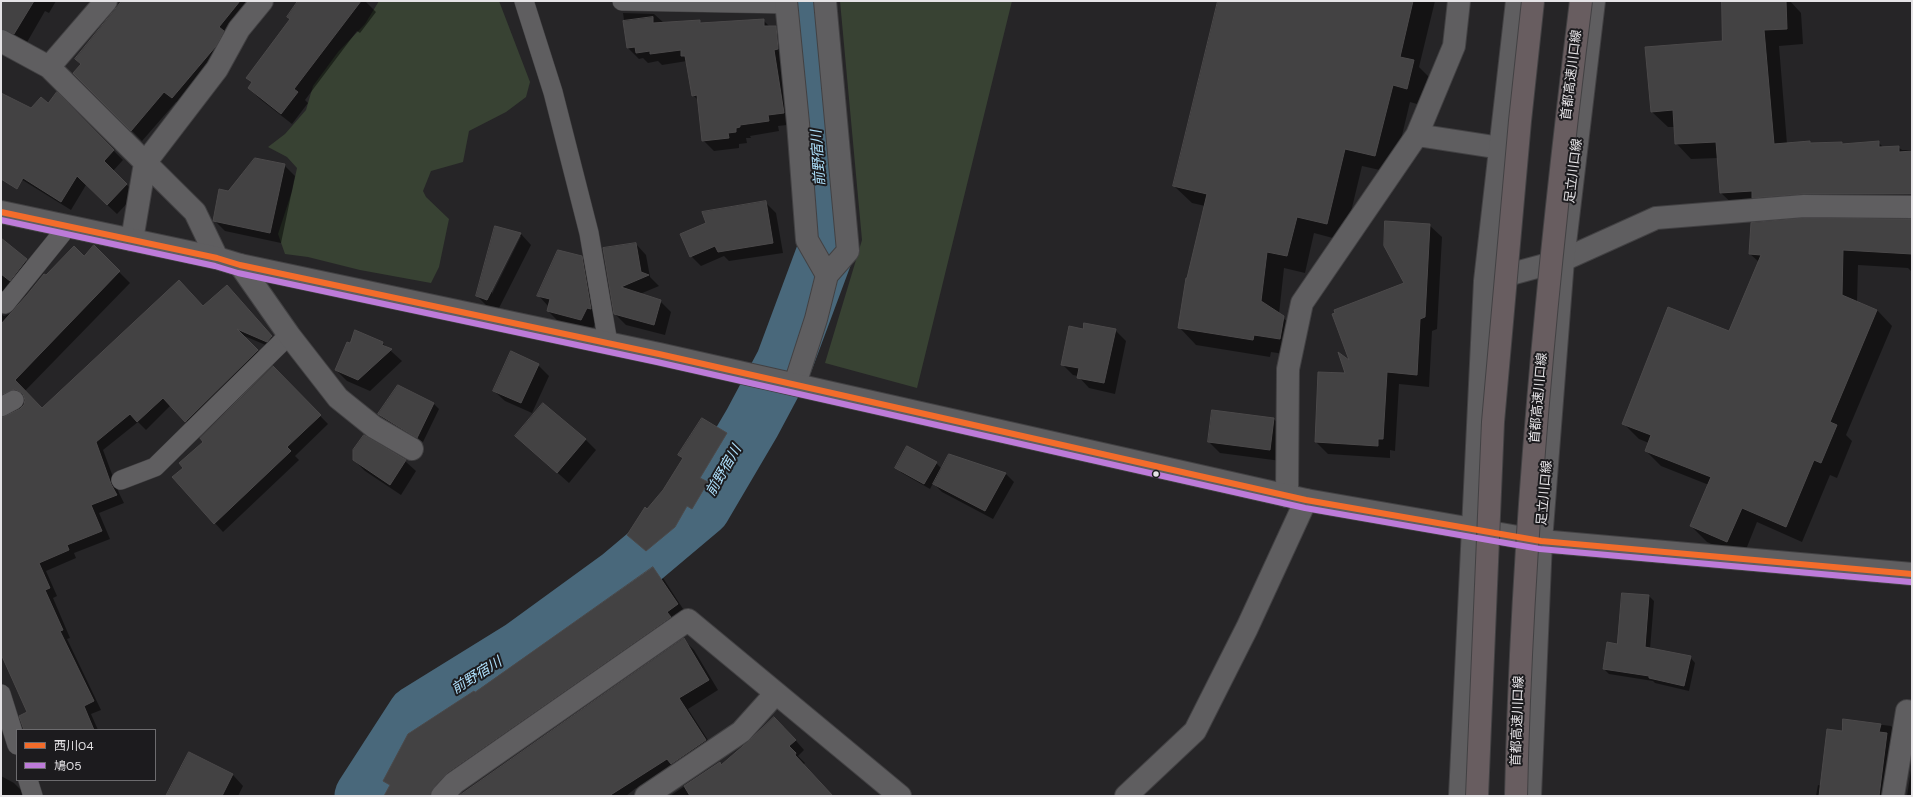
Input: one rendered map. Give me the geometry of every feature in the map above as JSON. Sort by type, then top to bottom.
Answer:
[{"type":"highway","points":[[1477,796],[1493,422],[1520,121],[1533,1]]},
{"type":"highway","name":"首都高速川口線","points":[[1516,796],[1518,721],[1537,417],[1564,137],[1581,1]]},
{"type":"street","points":[[49,67],[106,1]]},
{"type":"street","points":[[132,240],[145,163],[217,69],[240,29],[262,1]]},
{"type":"street","points":[[794,384],[816,319],[827,275],[848,251],[825,1]]},
{"type":"street","points":[[1126,796],[1195,731],[1247,628],[1297,498],[1288,369],[1302,303],[1417,135],[1454,46],[1459,1]]},
{"type":"street","points":[[1460,796],[1485,281],[1517,1]]},
{"type":"street","name":"足立川口線","points":[[1530,796],[1541,541],[1563,260],[1594,1]]},
{"type":"street","points":[[786,2],[798,123],[807,240],[827,275]]},
{"type":"street","points":[[1,41],[49,67],[195,212],[217,258]]},
{"type":"street","points":[[1417,135],[1501,148]]},
{"type":"street","points":[[1485,281],[1563,260],[1656,218],[1804,206],[1912,207]]},
{"type":"street","points":[[1,212],[217,258],[240,265],[659,354],[1297,498],[1541,541],[1912,574]]},
{"type":"street","points":[[240,265],[289,335],[338,398],[374,427],[412,449]]},
{"type":"street","points":[[442,796],[454,783],[688,620],[900,796]]},
{"type":"street","points":[[646,796],[741,732],[776,693]]},
{"type":"street","points":[[1893,796],[1907,711],[1912,712]]},
{"type":"lane","points":[[524,1],[553,92],[589,233],[608,343]]},
{"type":"lane","points":[[622,1],[786,2]]},
{"type":"lane","points":[[1,301],[5,304],[68,226]]},
{"type":"lane","points":[[121,480],[155,468],[289,335]]},
{"type":"lane","points":[[1,694],[16,742]]},
{"type":"lane","points":[[28,781],[33,796]]},
{"type":"green space","points":[[379,1],[499,1],[530,82],[526,97],[506,112],[469,131],[463,162],[431,171],[423,191],[426,197],[449,219],[439,267],[431,283],[360,270],[308,257],[285,254],[278,234],[292,191],[297,168],[287,157],[268,147],[285,134],[306,110],[313,86],[338,52],[365,24]]},
{"type":"green space","points":[[840,1],[1012,1],[917,388],[825,363],[862,240]]},
{"type":"building","points":[[1,1],[34,1],[14,34],[1,29]]},
{"type":"building","points":[[122,1],[240,1],[219,27],[224,31],[216,46],[172,98],[164,92],[131,131],[73,73],[81,64],[75,59]]},
{"type":"building","points":[[298,1],[361,1],[294,89],[298,92],[281,114],[248,88],[252,82],[246,78],[290,19],[287,17]]},
{"type":"building","points":[[1218,1],[1413,1],[1400,57],[1414,60],[1407,89],[1393,85],[1375,156],[1345,149],[1327,224],[1297,217],[1287,256],[1267,252],[1261,301],[1284,316],[1280,339],[1254,335],[1253,340],[1178,328],[1186,278],[1207,194],[1173,186]]},
{"type":"building","points":[[1722,1],[1786,1],[1787,29],[1764,30],[1774,144],[1810,141],[1810,143],[1842,142],[1842,144],[1879,141],[1879,147],[1899,146],[1899,152],[1912,151],[1912,194],[1804,194],[1752,198],[1752,191],[1720,193],[1716,142],[1675,144],[1673,110],[1651,112],[1645,47],[1722,41]]},
{"type":"building","points":[[653,17],[653,23],[700,20],[700,23],[764,19],[764,26],[776,26],[778,49],[774,50],[784,113],[768,115],[769,121],[740,125],[740,127],[736,128],[736,132],[728,133],[729,138],[702,141],[697,95],[692,96],[685,56],[681,56],[681,50],[650,54],[650,51],[636,53],[635,47],[627,48],[623,21]]},
{"type":"building","points":[[57,92],[114,150],[104,161],[127,184],[107,205],[77,176],[61,202],[23,178],[17,189],[1,179],[1,93],[31,108],[41,97],[48,103]]},
{"type":"building","points":[[255,158],[285,164],[270,233],[213,221],[219,189],[228,191]]},
{"type":"building","points":[[766,201],[773,243],[718,252],[715,246],[690,257],[680,234],[706,223],[702,212]]},
{"type":"building","points":[[1804,218],[1912,219],[1912,254],[1843,250],[1842,295],[1877,310],[1830,422],[1837,425],[1821,463],[1814,460],[1786,527],[1742,508],[1727,542],[1690,526],[1711,477],[1645,451],[1651,435],[1622,424],[1668,307],[1729,331],[1761,255],[1749,254],[1751,223]]},
{"type":"building","points":[[1385,221],[1430,224],[1425,317],[1420,319],[1417,375],[1387,372],[1383,439],[1378,439],[1378,446],[1315,442],[1318,372],[1345,373],[1338,352],[1349,360],[1332,314],[1335,313],[1334,310],[1404,283],[1384,246]]},
{"type":"building","points":[[495,226],[521,233],[487,300],[476,296]]},
{"type":"building","points":[[1,238],[27,259],[10,281],[1,274]]},
{"type":"building","points":[[636,243],[641,272],[649,275],[621,287],[661,300],[654,325],[614,314],[603,248]]},
{"type":"building","points":[[94,245],[120,271],[15,380],[42,408],[179,280],[203,306],[227,285],[272,336],[267,342],[237,329],[258,350],[185,422],[163,398],[137,422],[130,414],[96,442],[111,484],[117,495],[91,505],[102,531],[67,545],[69,550],[39,563],[50,588],[45,590],[63,630],[60,631],[94,701],[84,706],[94,729],[24,729],[19,716],[27,712],[1,654],[1,418],[20,409],[24,405],[25,400],[23,394],[15,389],[1,395],[1,324],[44,274],[46,275],[74,246],[84,256]]},
{"type":"building","points":[[558,250],[582,256],[591,309],[587,308],[581,320],[547,311],[550,299],[537,296]]},
{"type":"building","points":[[1084,323],[1116,329],[1104,383],[1077,378],[1079,368],[1061,365],[1069,326],[1083,329]]},
{"type":"building","points":[[355,330],[383,342],[382,345],[392,349],[358,380],[335,370],[347,342],[350,343]]},
{"type":"building","points":[[511,351],[539,364],[521,403],[493,391]]},
{"type":"building","points":[[273,366],[321,415],[287,447],[291,451],[214,524],[172,477],[183,468],[179,463],[203,442],[200,438]]},
{"type":"building","points":[[398,385],[434,403],[417,438],[378,414]]},
{"type":"building","points":[[543,403],[586,439],[557,473],[515,436]]},
{"type":"building","points":[[1212,410],[1274,418],[1270,450],[1208,442]]},
{"type":"building","points":[[702,418],[727,433],[700,478],[708,482],[692,509],[687,506],[675,527],[646,551],[627,535],[645,507],[647,509],[663,490],[683,458],[678,455]]},
{"type":"building","points":[[364,435],[406,460],[390,485],[353,460],[353,450]]},
{"type":"building","points":[[907,446],[937,462],[924,484],[895,468]]},
{"type":"building","points":[[949,454],[1006,473],[985,511],[933,484]]},
{"type":"building","points":[[653,567],[678,604],[667,612],[671,617],[447,773],[433,788],[430,796],[384,796],[390,785],[383,781],[408,734],[474,691],[475,692]]},
{"type":"building","points":[[1622,593],[1649,595],[1645,647],[1691,656],[1684,686],[1649,678],[1649,676],[1603,669],[1607,642],[1617,644]]},
{"type":"building","points":[[684,638],[709,680],[679,698],[706,740],[671,764],[667,759],[609,796],[459,796]]},
{"type":"building","points":[[774,717],[796,740],[789,746],[796,753],[795,755],[833,796],[690,796],[684,786],[720,762],[721,765]]},
{"type":"building","points":[[1843,719],[1881,724],[1879,732],[1887,733],[1879,796],[1819,796],[1827,729],[1842,731]]},
{"type":"building","points":[[189,752],[233,774],[222,796],[166,796]]},
{"type":"waterway","name":"前野宿川","points":[[363,796],[416,714],[521,649],[620,577],[702,508],[752,423],[784,363],[826,250],[807,1]]},
{"type":"transit line","name":"西川04","points":[[1,212],[217,258],[240,265],[659,354],[1306,500],[1541,541],[1912,574]]},
{"type":"transit line","name":"鳩05","points":[[1,220],[215,266],[238,273],[657,362],[1305,508],[1540,549],[1911,582]]}]
